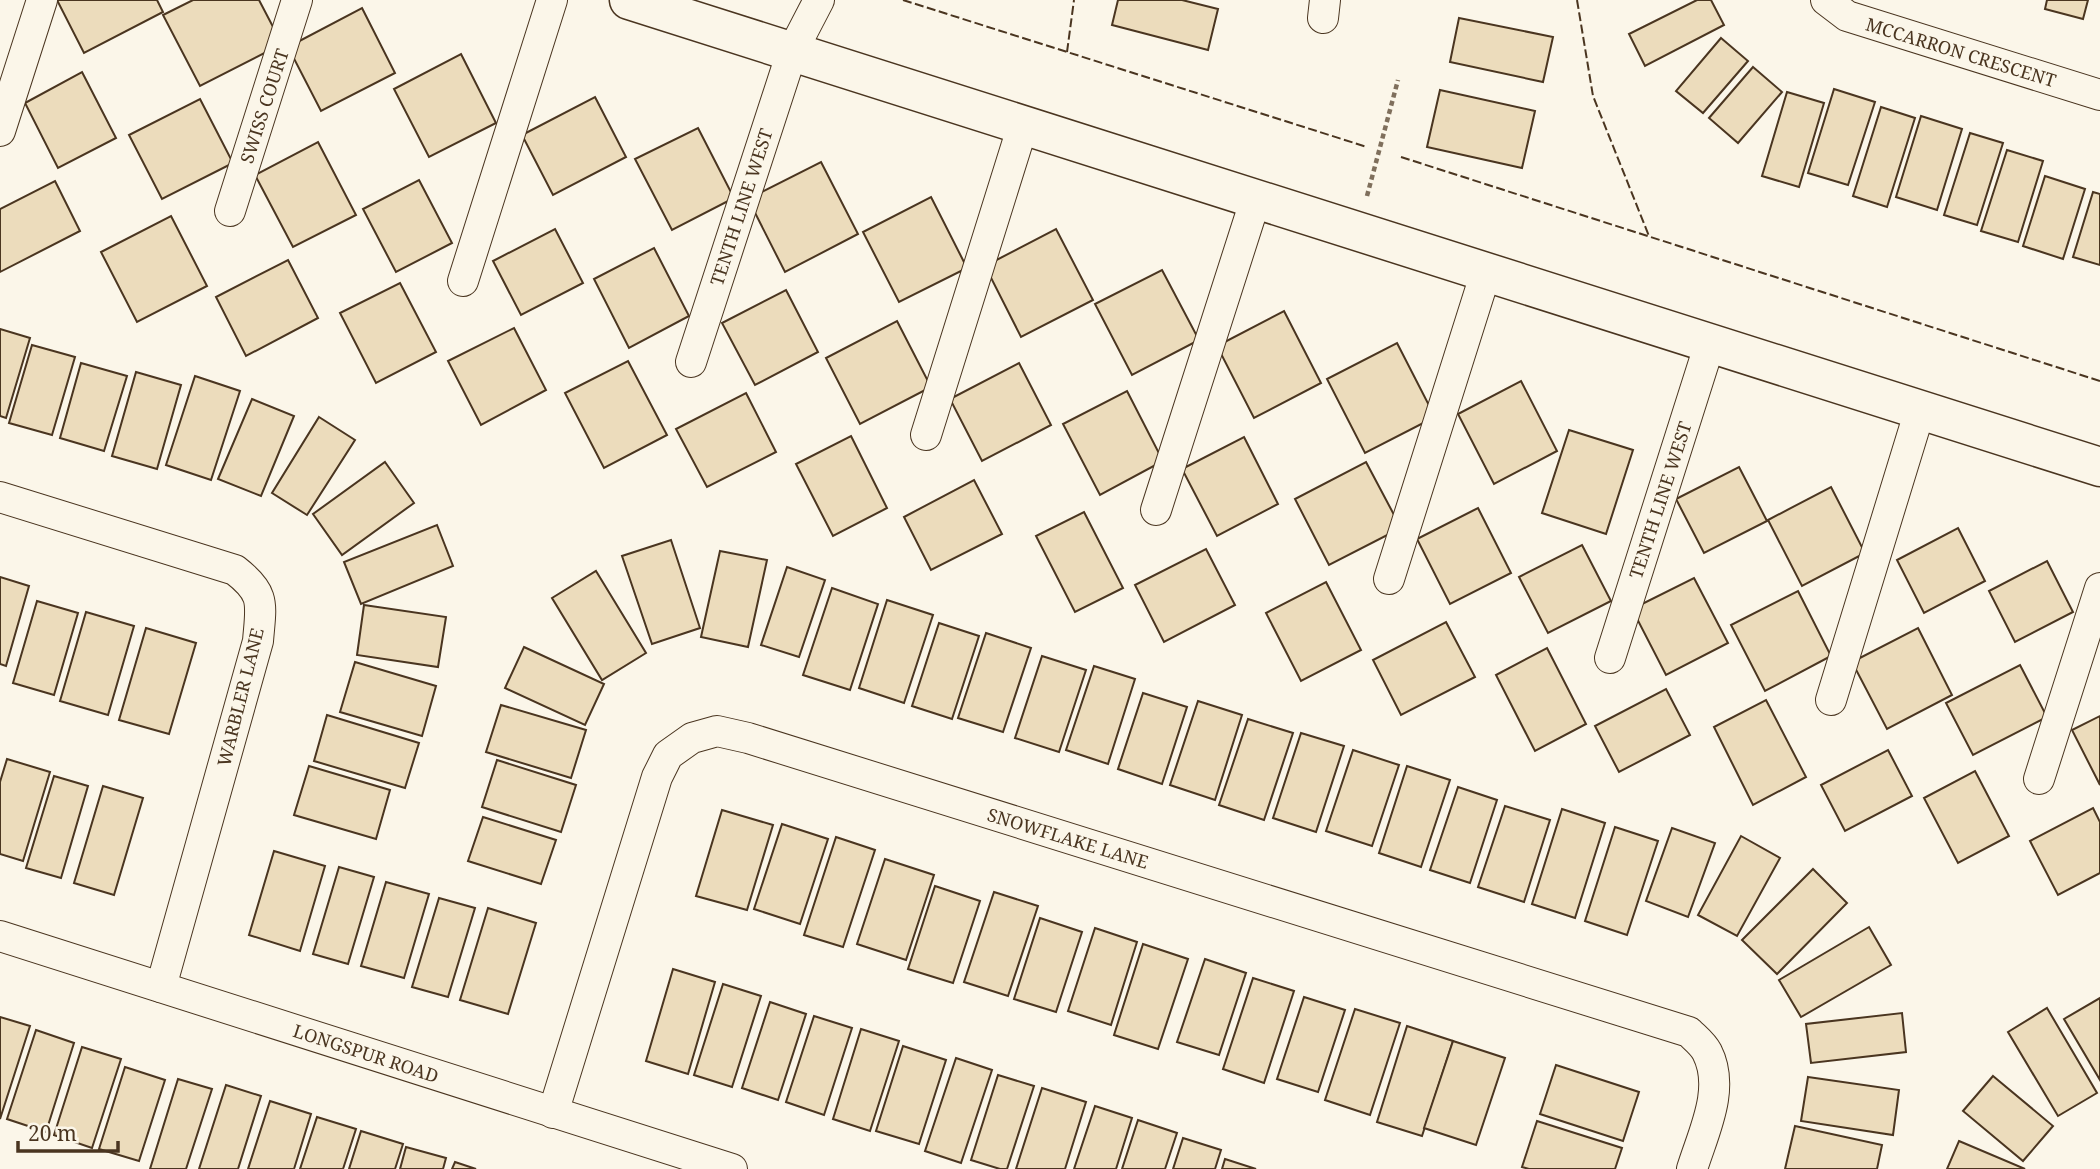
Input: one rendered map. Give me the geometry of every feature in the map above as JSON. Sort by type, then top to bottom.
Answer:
[{"type":"street","points":[[0,131],[42,0]]},
{"type":"street","name":"SWISS COURT","points":[[230,211],[297,0]]},
{"type":"street","points":[[463,281],[552,0]]},
{"type":"street","points":[[629,0],[2100,467]]},
{"type":"street","name":"TENTH LINE WEST","points":[[691,362],[792,52],[819,0]]},
{"type":"street","name":"MCCARRON CRESCENT","points":[[1826,0],[1847,16],[2100,95]]},
{"type":"street","points":[[926,435],[1023,125]]},
{"type":"street","points":[[1156,510],[1256,198]]},
{"type":"street","points":[[1389,579],[1486,272]]},
{"type":"street","name":"TENTH LINE WEST","points":[[1610,658],[1710,343]]},
{"type":"street","points":[[1831,700],[1920,410]]},
{"type":"street","name":"WARBLER LANE","points":[[0,497],[234,570],[252,584],[261,601],[258,641],[161,987]]},
{"type":"street","points":[[2039,779],[2100,588]]},
{"type":"street","name":"SNOWFLAKE LANE","points":[[553,1113],[657,777],[668,755],[692,738],[717,731],[761,742],[1689,1032],[1706,1049],[1715,1071],[1713,1104],[1692,1169]]},
{"type":"street","name":"LONGSPUR ROAD","points":[[0,936],[732,1169]]},
{"type":"path","points":[[1366,200],[1398,80]]},
{"type":"building","points":[[57,0],[157,0],[163,12],[84,53]]},
{"type":"building","points":[[193,0],[259,0],[282,44],[200,86],[163,15]]},
{"type":"building","points":[[1118,0],[1182,0],[1218,9],[1208,50],[1112,25]]},
{"type":"building","points":[[1697,0],[1711,0],[1724,25],[1645,66],[1629,34]]},
{"type":"building","points":[[2047,0],[2088,0],[2083,19],[2045,9]]},
{"type":"building","points":[[362,8],[395,73],[321,111],[288,47]]},
{"type":"building","points":[[1459,18],[1553,37],[1543,82],[1450,62]]},
{"type":"building","points":[[1721,38],[1748,61],[1703,113],[1676,91]]},
{"type":"building","points":[[461,54],[496,123],[429,157],[394,89]]},
{"type":"building","points":[[1753,67],[1782,92],[1738,143],[1709,118]]},
{"type":"building","points":[[82,72],[116,138],[58,168],[25,103]]},
{"type":"building","points":[[1834,89],[1875,102],[1848,185],[1808,173]]},
{"type":"building","points":[[1440,90],[1535,111],[1522,168],[1427,147]]},
{"type":"building","points":[[1787,92],[1824,103],[1799,187],[1762,176]]},
{"type":"building","points":[[595,97],[626,157],[553,195],[522,135]]},
{"type":"building","points":[[200,99],[233,163],[162,199],[129,135]]},
{"type":"building","points":[[1881,107],[1915,118],[1887,207],[1853,196]]},
{"type":"building","points":[[1921,116],[1962,129],[1937,210],[1896,197]]},
{"type":"building","points":[[698,128],[734,198],[672,230],[635,159]]},
{"type":"building","points":[[1970,133],[2003,143],[1977,225],[1944,215]]},
{"type":"building","points":[[318,142],[356,215],[293,247],[255,175]]},
{"type":"building","points":[[2007,150],[2043,161],[2018,242],[1981,231]]},
{"type":"building","points":[[821,162],[858,234],[785,272],[748,199]]},
{"type":"building","points":[[2045,176],[2085,189],[2063,259],[2023,246]]},
{"type":"building","points":[[419,180],[452,243],[396,272],[363,209]]},
{"type":"building","points":[[55,181],[80,231],[0,272],[0,209]]},
{"type":"building","points":[[2093,192],[2100,194],[2100,265],[2073,257]]},
{"type":"building","points":[[931,197],[967,268],[899,302],[863,232]]},
{"type":"building","points":[[171,216],[207,286],[137,322],[101,252]]},
{"type":"building","points":[[555,229],[583,283],[521,315],[493,261]]},
{"type":"building","points":[[1056,229],[1093,300],[1021,337],[985,266]]},
{"type":"building","points":[[654,248],[689,316],[629,348],[594,279]]},
{"type":"building","points":[[288,260],[318,318],[246,356],[216,297]]},
{"type":"building","points":[[1162,270],[1199,340],[1132,375],[1095,304]]},
{"type":"building","points":[[400,283],[436,352],[376,383],[340,313]]},
{"type":"building","points":[[786,290],[818,352],[755,385],[722,323]]},
{"type":"building","points":[[1284,311],[1321,383],[1254,418],[1217,346]]},
{"type":"building","points":[[897,321],[931,387],[860,424],[826,358]]},
{"type":"building","points":[[514,328],[546,390],[481,425],[448,361]]},
{"type":"building","points":[[0,329],[30,338],[6,418],[0,416]]},
{"type":"building","points":[[1397,343],[1435,417],[1365,453],[1327,379]]},
{"type":"building","points":[[32,345],[75,357],[52,435],[9,423]]},
{"type":"building","points":[[628,361],[667,435],[604,468],[565,393]]},
{"type":"building","points":[[81,363],[127,376],[104,451],[60,438]]},
{"type":"building","points":[[1019,363],[1051,425],[982,461],[950,399]]},
{"type":"building","points":[[136,372],[181,385],[157,469],[112,456]]},
{"type":"building","points":[[195,376],[240,391],[211,480],[166,465]]},
{"type":"building","points":[[1521,381],[1557,451],[1494,484],[1458,414]]},
{"type":"building","points":[[1127,391],[1163,461],[1100,495],[1063,424]]},
{"type":"building","points":[[746,393],[776,452],[707,487],[676,429]]},
{"type":"building","points":[[252,399],[294,416],[261,496],[218,479]]},
{"type":"building","points":[[319,417],[355,440],[307,515],[272,493]]},
{"type":"building","points":[[1569,430],[1633,450],[1606,534],[1542,513]]},
{"type":"building","points":[[851,436],[887,508],[833,536],[796,464]]},
{"type":"building","points":[[1244,437],[1278,504],[1217,536],[1182,469]]},
{"type":"building","points":[[385,462],[414,503],[342,555],[313,514]]},
{"type":"building","points":[[1366,462],[1401,528],[1329,565],[1295,499]]},
{"type":"building","points":[[1739,467],[1767,521],[1704,553],[1676,499]]},
{"type":"building","points":[[974,480],[1002,534],[931,570],[904,517]]},
{"type":"building","points":[[1831,487],[1865,553],[1802,586],[1768,520]]},
{"type":"building","points":[[1478,508],[1511,573],[1450,604],[1417,539]]},
{"type":"building","points":[[1084,512],[1123,588],[1075,612],[1036,536]]},
{"type":"building","points":[[437,525],[453,566],[361,604],[344,562]]},
{"type":"building","points":[[1958,528],[1985,581],[1924,613],[1897,560]]},
{"type":"building","points":[[671,540],[700,628],[652,644],[622,556]]},
{"type":"building","points":[[1582,545],[1611,601],[1548,633],[1519,577]]},
{"type":"building","points":[[1206,549],[1235,605],[1164,642],[1135,585]]},
{"type":"building","points":[[720,551],[767,560],[748,647],[701,637]]},
{"type":"building","points":[[2047,561],[2073,612],[2015,642],[1989,591]]},
{"type":"building","points":[[787,567],[825,580],[799,657],[761,645]]},
{"type":"building","points":[[596,571],[646,653],[602,680],[552,598]]},
{"type":"building","points":[[0,577],[29,586],[6,666],[0,664]]},
{"type":"building","points":[[1694,578],[1728,643],[1666,675],[1632,609]]},
{"type":"building","points":[[1326,582],[1361,650],[1301,681],[1266,613]]},
{"type":"building","points":[[832,588],[878,604],[850,690],[803,675]]},
{"type":"building","points":[[1798,591],[1831,656],[1765,691],[1731,625]]},
{"type":"building","points":[[887,600],[933,615],[904,703],[859,688]]},
{"type":"building","points":[[37,601],[78,613],[54,695],[13,683]]},
{"type":"building","points":[[364,605],[446,617],[438,667],[357,655]]},
{"type":"building","points":[[86,612],[134,626],[108,715],[60,701]]},
{"type":"building","points":[[1446,622],[1475,677],[1401,715],[1373,660]]},
{"type":"building","points":[[939,623],[979,636],[952,719],[912,706]]},
{"type":"building","points":[[146,628],[196,643],[169,734],[119,720]]},
{"type":"building","points":[[1918,628],[1952,695],[1887,729],[1852,662]]},
{"type":"building","points":[[986,633],[1031,648],[1003,732],[958,718]]},
{"type":"building","points":[[524,647],[604,684],[585,725],[505,688]]},
{"type":"building","points":[[1547,648],[1586,724],[1535,751],[1496,675]]},
{"type":"building","points":[[1042,656],[1086,670],[1059,752],[1015,738]]},
{"type":"building","points":[[355,662],[436,686],[422,736],[340,712]]},
{"type":"building","points":[[2020,665],[2047,717],[1973,755],[1946,703]]},
{"type":"building","points":[[1094,666],[1135,679],[1108,764],[1066,750]]},
{"type":"building","points":[[1666,689],[1690,735],[1619,772],[1595,726]]},
{"type":"building","points":[[1143,693],[1187,707],[1162,784],[1118,769]]},
{"type":"building","points":[[1766,700],[1806,777],[1753,805],[1714,727]]},
{"type":"building","points":[[1198,701],[1242,715],[1215,800],[1170,785]]},
{"type":"building","points":[[501,705],[586,730],[571,778],[486,752]]},
{"type":"building","points":[[327,715],[419,743],[405,788],[314,761]]},
{"type":"building","points":[[2100,716],[2100,785],[2072,730]]},
{"type":"building","points":[[1248,719],[1293,733],[1264,820],[1219,805]]},
{"type":"building","points":[[1301,733],[1344,746],[1316,832],[1273,818]]},
{"type":"building","points":[[1353,750],[1399,765],[1372,846],[1326,831]]},
{"type":"building","points":[[1888,750],[1912,796],[1845,831],[1821,785]]},
{"type":"building","points":[[7,759],[50,772],[23,861],[0,854],[0,782]]},
{"type":"building","points":[[497,760],[576,785],[561,832],[482,807]]},
{"type":"building","points":[[309,766],[390,790],[376,839],[294,815]]},
{"type":"building","points":[[1407,766],[1450,780],[1421,867],[1379,853]]},
{"type":"building","points":[[1975,771],[2009,836],[1958,863],[1924,798]]},
{"type":"building","points":[[54,776],[88,786],[61,878],[26,868]]},
{"type":"building","points":[[103,786],[143,798],[114,895],[74,883]]},
{"type":"building","points":[[1458,787],[1497,800],[1470,883],[1430,870]]},
{"type":"building","points":[[1505,806],[1550,820],[1524,902],[1478,887]]},
{"type":"building","points":[[2093,808],[2100,822],[2100,873],[2058,895],[2030,841]]},
{"type":"building","points":[[1562,809],[1605,823],[1575,918],[1532,904]]},
{"type":"building","points":[[722,810],[773,825],[747,910],[696,896]]},
{"type":"building","points":[[483,817],[556,840],[541,884],[468,861]]},
{"type":"building","points":[[782,824],[828,839],[800,924],[754,909]]},
{"type":"building","points":[[1615,827],[1658,841],[1627,935],[1585,921]]},
{"type":"building","points":[[1672,828],[1715,843],[1688,917],[1646,901]]},
{"type":"building","points":[[1741,836],[1780,858],[1737,936],[1698,915]]},
{"type":"building","points":[[836,837],[875,850],[843,947],[804,935]]},
{"type":"building","points":[[274,851],[325,866],[300,951],[249,935]]},
{"type":"building","points":[[885,859],[934,875],[906,960],[857,944]]},
{"type":"building","points":[[339,867],[374,877],[348,964],[313,954]]},
{"type":"building","points":[[1813,869],[1847,903],[1777,974],[1742,940]]},
{"type":"building","points":[[386,882],[429,894],[404,978],[361,966]]},
{"type":"building","points":[[935,886],[980,901],[953,983],[908,969]]},
{"type":"building","points":[[994,892],[1038,906],[1008,996],[964,982]]},
{"type":"building","points":[[439,898],[475,908],[448,997],[412,987]]},
{"type":"building","points":[[488,908],[536,923],[508,1014],[460,1000]]},
{"type":"building","points":[[1040,918],[1082,932],[1056,1012],[1014,999]]},
{"type":"building","points":[[1869,927],[1891,965],[1801,1017],[1779,980]]},
{"type":"building","points":[[1095,928],[1137,942],[1111,1025],[1068,1011]]},
{"type":"building","points":[[1143,944],[1188,959],[1158,1049],[1114,1035]]},
{"type":"building","points":[[1205,959],[1246,973],[1219,1055],[1177,1042]]},
{"type":"building","points":[[673,969],[715,982],[688,1074],[646,1061]]},
{"type":"building","points":[[1253,978],[1294,991],[1264,1083],[1223,1069]]},
{"type":"building","points":[[723,984],[761,996],[732,1087],[694,1075]]},
{"type":"building","points":[[1304,997],[1345,1010],[1318,1092],[1277,1079]]},
{"type":"building","points":[[2100,998],[2100,1080],[2064,1019]]},
{"type":"building","points":[[770,1002],[806,1014],[778,1100],[742,1088]]},
{"type":"building","points":[[2047,1008],[2097,1093],[2058,1116],[2008,1032]]},
{"type":"building","points":[[1355,1009],[1400,1023],[1370,1115],[1325,1100]]},
{"type":"building","points":[[1902,1013],[1906,1052],[1811,1063],[1806,1024]]},
{"type":"building","points":[[814,1016],[852,1028],[824,1115],[786,1102]]},
{"type":"building","points":[[0,1017],[30,1026],[0,1119]]},
{"type":"building","points":[[1407,1026],[1453,1041],[1422,1136],[1377,1122]]},
{"type":"building","points":[[861,1029],[899,1041],[870,1131],[833,1119]]},
{"type":"building","points":[[36,1030],[74,1043],[46,1132],[7,1119]]},
{"type":"building","points":[[1453,1041],[1505,1058],[1476,1145],[1424,1128]]},
{"type":"building","points":[[903,1046],[946,1060],[919,1144],[876,1131]]},
{"type":"building","points":[[82,1047],[121,1059],[92,1148],[54,1135]]},
{"type":"building","points":[[956,1058],[992,1070],[961,1163],[925,1151]]},
{"type":"building","points":[[1556,1065],[1639,1092],[1623,1141],[1540,1114]]},
{"type":"building","points":[[125,1067],[165,1080],[139,1161],[99,1149]]},
{"type":"building","points":[[998,1075],[1034,1086],[1007,1169],[971,1160]]},
{"type":"building","points":[[1993,1076],[2053,1126],[2023,1161],[1963,1111]]},
{"type":"building","points":[[1808,1077],[1899,1090],[1893,1135],[1801,1121]]},
{"type":"building","points":[[178,1079],[212,1089],[186,1169],[150,1169]]},
{"type":"building","points":[[226,1085],[261,1096],[238,1169],[199,1169]]},
{"type":"building","points":[[1042,1088],[1086,1102],[1065,1169],[1016,1169]]},
{"type":"building","points":[[270,1101],[311,1114],[294,1169],[248,1169]]},
{"type":"building","points":[[1095,1106],[1132,1118],[1116,1169],[1074,1169]]},
{"type":"building","points":[[317,1117],[356,1129],[343,1169],[300,1169]]},
{"type":"building","points":[[1138,1120],[1177,1133],[1165,1169],[1122,1169]]},
{"type":"building","points":[[1537,1121],[1622,1148],[1615,1169],[1522,1167]]},
{"type":"building","points":[[1795,1126],[1882,1145],[1877,1169],[1785,1169]]},
{"type":"building","points":[[361,1131],[403,1144],[395,1169],[349,1169]]},
{"type":"building","points":[[1183,1138],[1221,1150],[1215,1169],[1173,1169]]},
{"type":"building","points":[[1959,1141],[2025,1169],[1947,1169]]},
{"type":"building","points":[[406,1147],[446,1158],[443,1169],[400,1169]]},
{"type":"building","points":[[1225,1159],[1256,1169],[1222,1169]]},
{"type":"building","points":[[455,1162],[476,1169],[452,1169]]},
{"type":"fence","points":[[903,0],[1367,147]]},
{"type":"fence","points":[[1067,52],[1074,0]]},
{"type":"fence","points":[[1577,0],[1593,96],[1649,236]]},
{"type":"fence","points":[[1401,157],[2100,381]]}]
